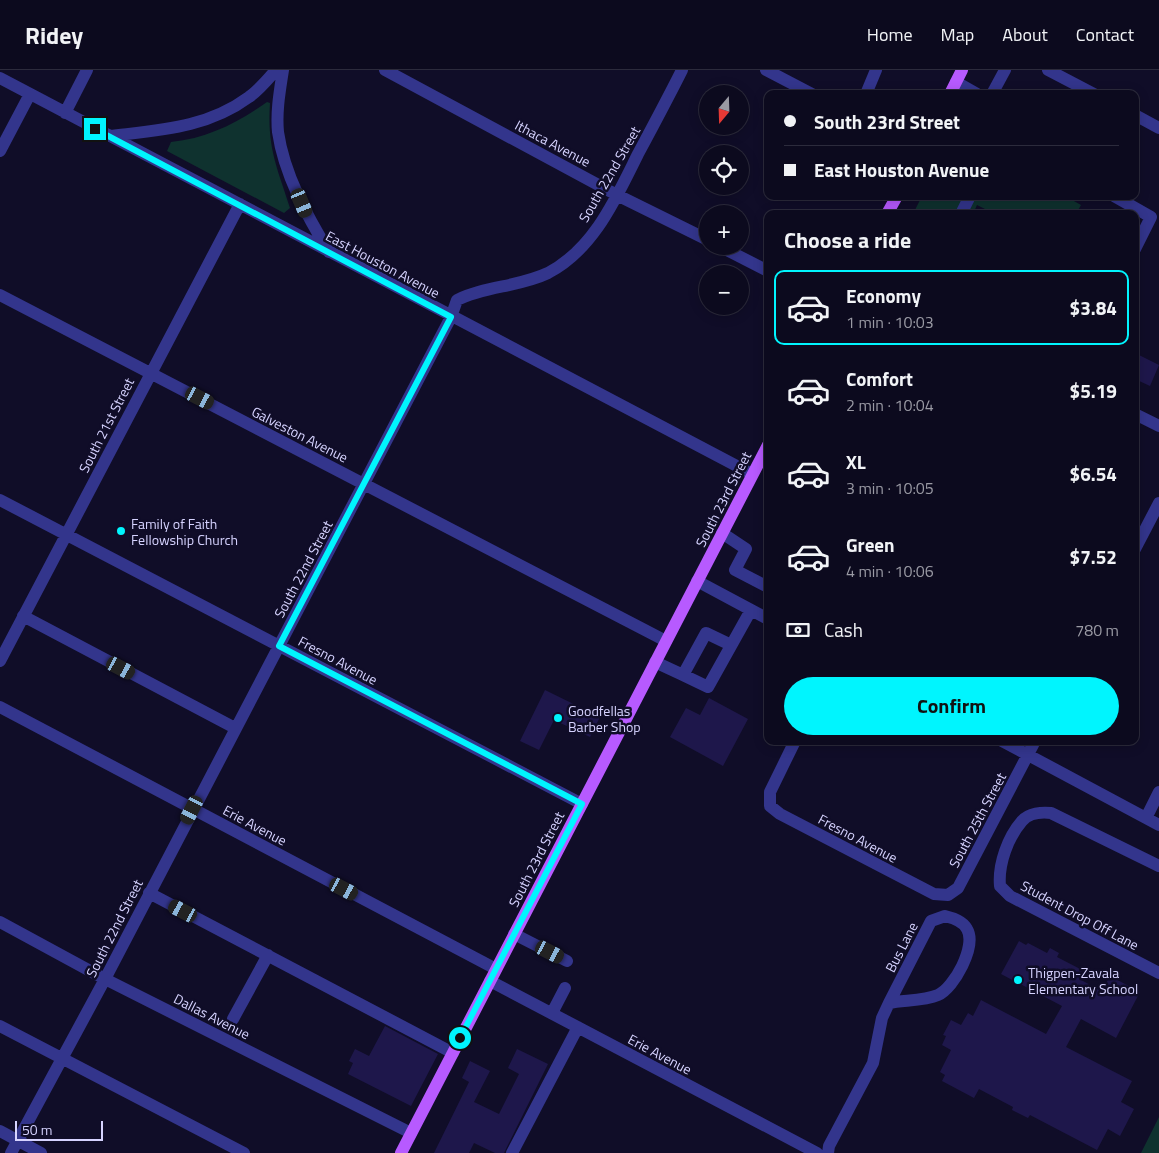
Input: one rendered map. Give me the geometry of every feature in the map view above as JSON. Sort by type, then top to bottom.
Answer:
[{"type":"main road","points":[[953,88],[962,70]]},
{"type":"main road","name":"South 23rd Street","points":[[401,1153],[764,452]]},
{"type":"street","points":[[65,114],[87,70]]},
{"type":"street","points":[[110,136],[176,128],[224,114],[251,96],[276,70]]},
{"type":"street","points":[[283,70],[278,98],[278,131],[285,162],[308,218],[329,252]]},
{"type":"street","name":"Ithaca Avenue","points":[[384,70],[617,195],[699,236]]},
{"type":"street","name":"South 22nd Street","points":[[12,1153],[364,484],[451,317],[457,300],[468,294],[532,280],[566,260],[585,244],[617,195],[682,70]]},
{"type":"street","points":[[766,70],[804,90]]},
{"type":"street","points":[[868,90],[876,70]]},
{"type":"street","points":[[994,90],[1005,70]]},
{"type":"street","points":[[1048,70],[1086,90]]},
{"type":"street","name":"East Houston Avenue","points":[[0,78],[65,114],[240,204],[451,317],[752,474]]},
{"type":"street","points":[[0,151],[30,94]]},
{"type":"street","points":[[1139,117],[1159,128]]},
{"type":"street","points":[[1121,200],[1150,216],[1139,240]]},
{"type":"street","name":"South 21st Street","points":[[0,661],[240,204]]},
{"type":"street","points":[[737,255],[764,269]]},
{"type":"street","name":"Galveston Avenue","points":[[0,295],[666,641]]},
{"type":"street","points":[[1139,416],[1159,426]]},
{"type":"street","name":"Fresno Avenue","points":[[0,500],[582,804]]},
{"type":"street","points":[[1139,542],[1159,504]]},
{"type":"street","points":[[722,533],[746,549],[735,570],[764,585]]},
{"type":"street","points":[[697,581],[751,610],[764,614]]},
{"type":"street","points":[[655,662],[708,687],[751,610]]},
{"type":"street","points":[[23,616],[235,728]]},
{"type":"street","points":[[683,675],[706,632],[732,645]]},
{"type":"street","name":"Erie Avenue","points":[[0,707],[496,969]]},
{"type":"street","name":"Fresno Avenue","points":[[793,745],[770,792],[770,806],[780,814],[934,894]]},
{"type":"street","points":[[1009,745],[1159,824]]},
{"type":"street","name":"South 25th Street","points":[[934,894],[948,895],[958,888],[1033,745]]},
{"type":"street","points":[[1146,818],[1159,792]]},
{"type":"street","name":"Student Drop Off Lane","points":[[1159,866],[1051,813],[1039,812],[1023,820],[1006,850],[999,872],[1000,886],[1010,896],[1159,973]]},
{"type":"street","points":[[149,893],[452,1053]]},
{"type":"street","name":"Bus Lane","points":[[828,1153],[876,1054],[882,1018],[889,1003],[931,921],[945,916],[958,920],[968,929],[970,941],[968,954],[949,989],[937,996],[889,1003]]},
{"type":"street","name":"Dallas Avenue","points":[[0,922],[105,978],[411,1133]]},
{"type":"street","points":[[514,934],[567,961]]},
{"type":"street","points":[[234,1019],[268,956]]},
{"type":"street","name":"Erie Avenue","points":[[490,981],[817,1153]]},
{"type":"street","points":[[552,1014],[566,988]]},
{"type":"street","points":[[0,1026],[244,1153]]},
{"type":"street","points":[[512,1153],[578,1027]]},
{"type":"street","points":[[0,1131],[41,1153]]},
{"type":"green space","points":[[267,102],[270,103],[270,133],[274,157],[290,208],[284,213],[167,151],[171,142],[197,137],[222,128],[245,117]]},
{"type":"green space","points":[[920,200],[1072,200],[1081,205],[1078,210],[987,210],[977,205],[975,210],[915,210]]},
{"type":"green space","points":[[1159,1117],[1159,1153],[1141,1153]]},
{"type":"building","points":[[1139,355],[1159,365],[1150,386],[1139,381]]},
{"type":"building","points":[[545,690],[600,717],[590,737],[554,720],[539,750],[520,741]]},
{"type":"building","points":[[709,698],[748,719],[723,766],[670,737],[686,708],[700,715]]},
{"type":"building","points":[[1019,941],[1026,945],[1028,943],[1047,953],[1050,948],[1059,953],[1057,957],[1086,972],[1081,980],[1102,991],[1110,976],[1140,992],[1116,1038],[1081,1019],[1066,1047],[1132,1081],[1121,1102],[1134,1109],[1120,1136],[1108,1129],[1097,1150],[1030,1115],[1028,1118],[1012,1110],[1013,1107],[979,1089],[974,1098],[942,1081],[945,1075],[940,1072],[951,1050],[942,1045],[946,1036],[943,1035],[951,1020],[961,1025],[968,1013],[973,1016],[981,1000],[1046,1034],[1062,1006],[1001,974]]},
{"type":"building","points":[[385,1026],[438,1054],[411,1106],[348,1074],[353,1063],[349,1061],[355,1049],[369,1056]]},
{"type":"building","points":[[517,1049],[548,1064],[504,1153],[495,1153],[474,1143],[469,1153],[434,1153],[469,1082],[462,1078],[470,1061],[490,1071],[474,1102],[499,1114],[519,1074],[508,1068]]},
{"type":"place","name":"Family of Faith Fellowship Church","points":[[121,531]]},
{"type":"place","name":"Goodfellas Barber Shop","points":[[558,718]]},
{"type":"place","name":"Thigpen-Zavala Elementary School","points":[[1018,980]]},
{"type":"route","points":[[95,129],[451,317],[279,646],[582,804],[460,1038]]}]
